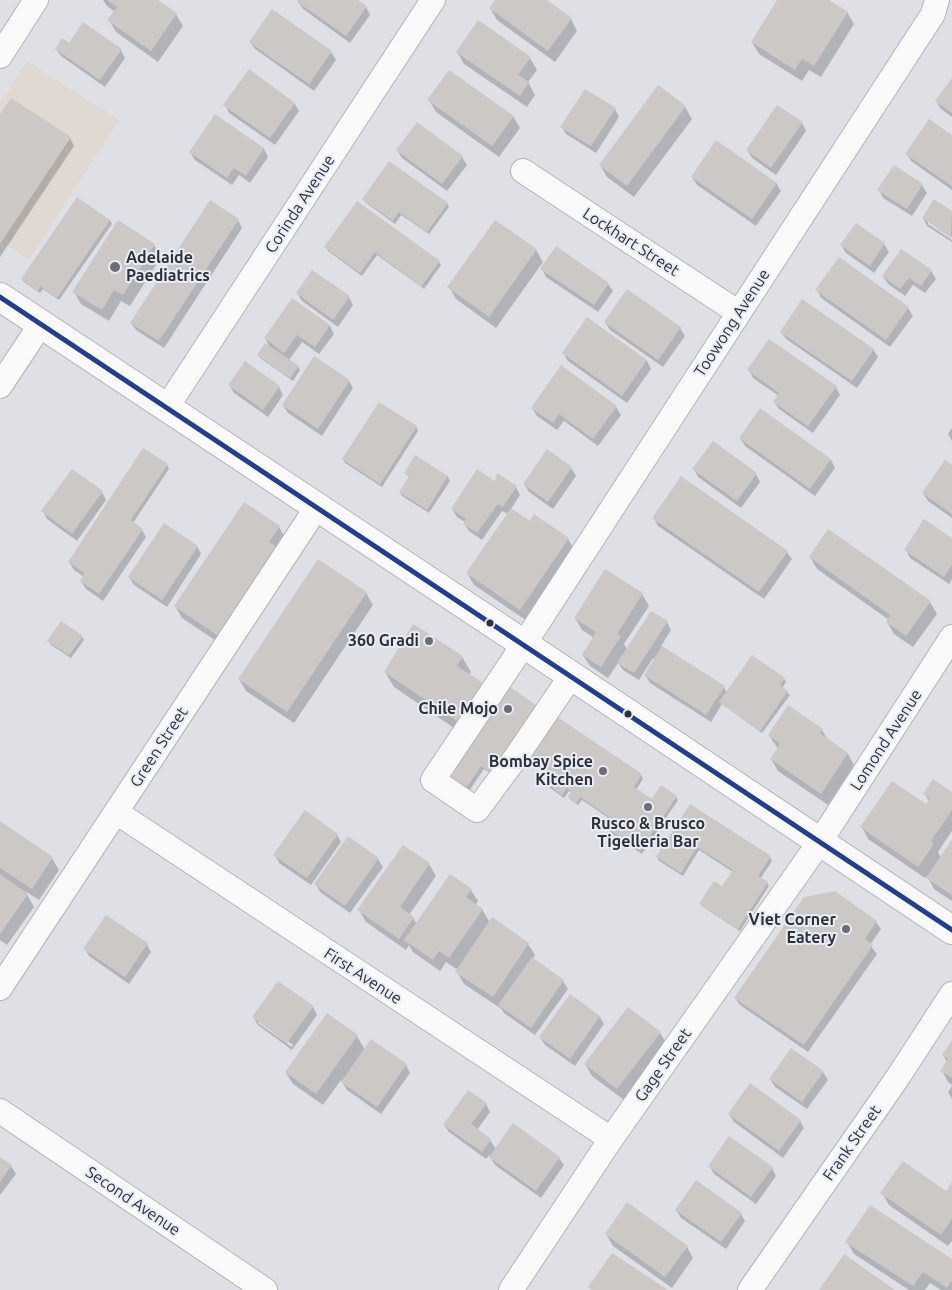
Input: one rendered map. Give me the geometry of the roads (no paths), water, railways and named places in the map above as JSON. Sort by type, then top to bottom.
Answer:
[{"type":"main road","points":[[0,297],[952,930]]},
{"type":"street","points":[[0,56],[36,0]]},
{"type":"street","name":"Corinda Avenue","points":[[167,407],[433,0]]},
{"type":"street","name":"Toowong Avenue","points":[[571,676],[514,760],[477,810],[433,780],[524,644],[934,14],[937,0]]},
{"type":"street","name":"Lockhart Street","points":[[522,170],[739,313]]},
{"type":"street","points":[[0,386],[41,324]]},
{"type":"street","name":"Green Street","points":[[0,988],[317,507]]},
{"type":"street","name":"Lomond Avenue","points":[[819,843],[952,637]]},
{"type":"street","name":"First Avenue","points":[[116,812],[611,1139]]},
{"type":"street","name":"Gage Street","points":[[511,1290],[611,1139],[819,843]]},
{"type":"street","name":"Frank Street","points":[[750,1290],[898,1077],[952,994]]},
{"type":"street","name":"Second Avenue","points":[[0,1111],[265,1290]]},
{"type":"place","name":"Adelaide Paediatrics","points":[[115,267]]},
{"type":"place","name":"360 Gradi","points":[[429,641]]},
{"type":"place","name":"Chile Mojo","points":[[508,709]]},
{"type":"place","name":"Bombay Spice Kitchen","points":[[603,771]]},
{"type":"place","name":"Rusco & Brusco Tigelleria Bar","points":[[648,807]]},
{"type":"place","name":"Viet Corner Eatery","points":[[846,929]]}]
